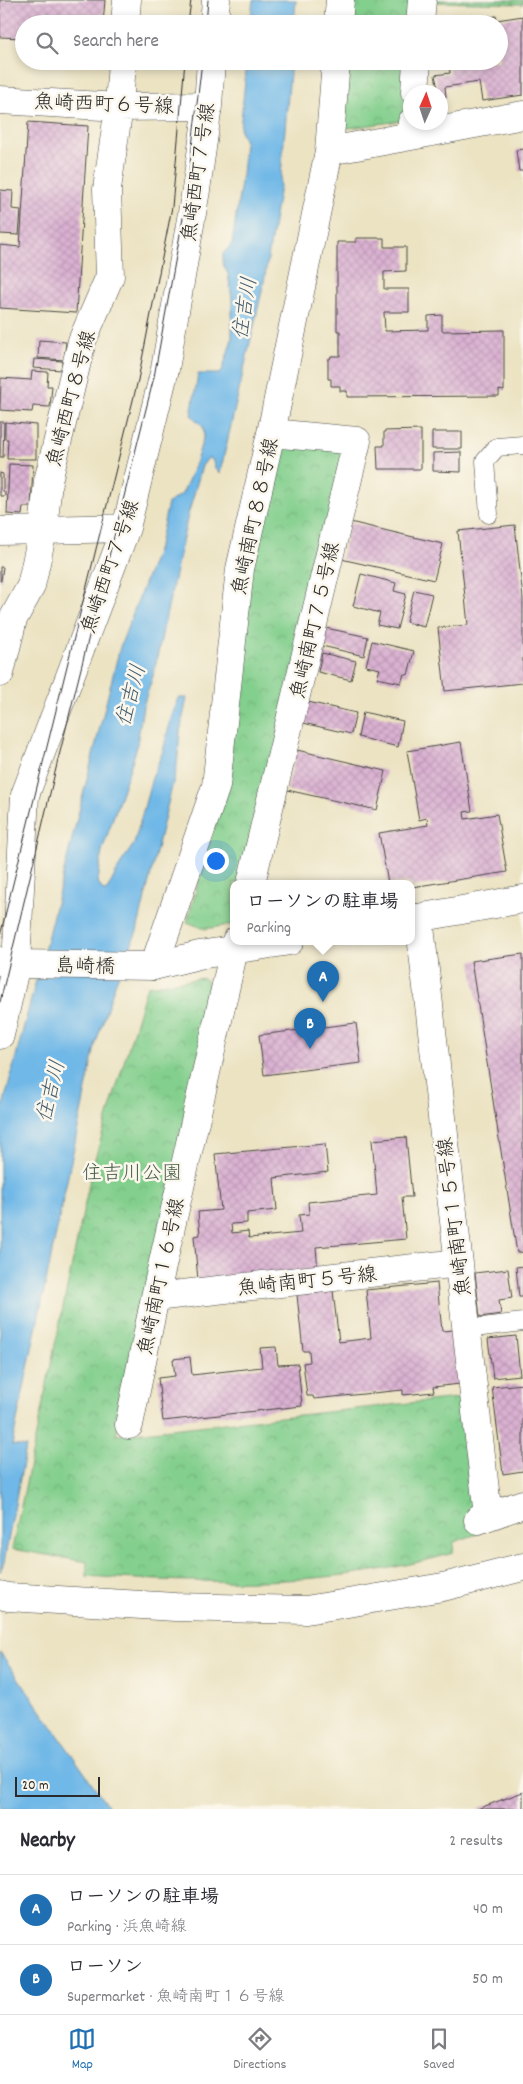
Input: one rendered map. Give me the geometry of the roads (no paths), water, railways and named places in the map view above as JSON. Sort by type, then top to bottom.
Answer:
[{"type":"street","points":[[126,15],[127,0]]},
{"type":"street","points":[[215,15],[216,0]]},
{"type":"street","points":[[339,15],[340,0]]},
{"type":"street","points":[[421,15],[422,0]]},
{"type":"street","name":"魚崎西町８号線","points":[[0,673],[13,619],[31,586],[43,530],[48,481],[82,341],[110,276],[107,189],[119,106],[121,70]]},
{"type":"street","name":"魚崎西町７号線","points":[[0,1035],[24,795],[126,528],[165,369],[196,190],[208,106],[210,70]]},
{"type":"street","name":"魚崎南町８８号線","points":[[154,966],[216,786],[240,569],[271,433],[329,151],[335,70]]},
{"type":"street","points":[[415,85],[416,70]]},
{"type":"street","name":"魚崎西町６号線","points":[[0,100],[119,106],[208,106]]},
{"type":"street","points":[[448,124],[523,114]]},
{"type":"street","points":[[329,151],[408,130]]},
{"type":"street","name":"魚崎南町７５号線","points":[[252,880],[357,441],[271,433]]},
{"type":"street","points":[[0,531],[126,528]]},
{"type":"street","points":[[415,919],[523,899]]},
{"type":"street","name":"魚崎南町１５号線","points":[[415,919],[459,1263],[483,1518],[523,1504]]},
{"type":"street","name":"島崎橋","points":[[8,962],[154,966],[234,946]]},
{"type":"street","name":"魚崎南町１６号線","points":[[128,1425],[234,946]]},
{"type":"street","name":"魚崎南町５号線","points":[[155,1297],[459,1263]]},
{"type":"street","points":[[13,1597],[175,1607],[306,1610],[443,1587],[523,1567]]},
{"type":"lane","points":[[490,514],[485,461],[497,447],[523,445]]},
{"type":"lane","points":[[466,1328],[523,1322]]},
{"type":"water","points":[[253,0],[296,0],[295,15],[251,15]]},
{"type":"water","name":"住吉川","points":[[246,70],[290,70],[280,186],[264,282],[220,473],[215,468],[212,459],[208,458],[202,466],[188,515],[153,676],[143,706],[136,750],[102,851],[98,882],[103,891],[107,890],[134,844],[152,778],[163,751],[172,715],[179,698],[187,698],[180,732],[177,766],[137,931],[115,984],[95,1046],[12,1445],[26,1447],[4,1562],[0,1572],[0,1117],[120,647],[159,545],[168,503],[182,494],[195,465],[204,435],[203,427],[191,415],[198,374],[219,374],[222,371],[232,339],[232,299],[228,274],[223,264],[223,254],[232,244],[242,175],[245,142],[240,130]]},
{"type":"water","points":[[0,1652],[110,1809],[0,1809]]},
{"type":"tram line","points":[[189,15],[191,0]]},
{"type":"tram line","points":[[207,15],[208,0]]},
{"type":"tram line","points":[[0,936],[138,380],[172,207],[184,70]]},
{"type":"tram line","points":[[0,1002],[58,760],[154,377],[185,207],[201,70]]},
{"type":"place","name":"ローソンの駐車場","points":[[323,1002]]},
{"type":"place","name":"ローソン","points":[[310,1049]]},
{"type":"park label","name":"住吉川公園","points":[[132,1172]]}]
